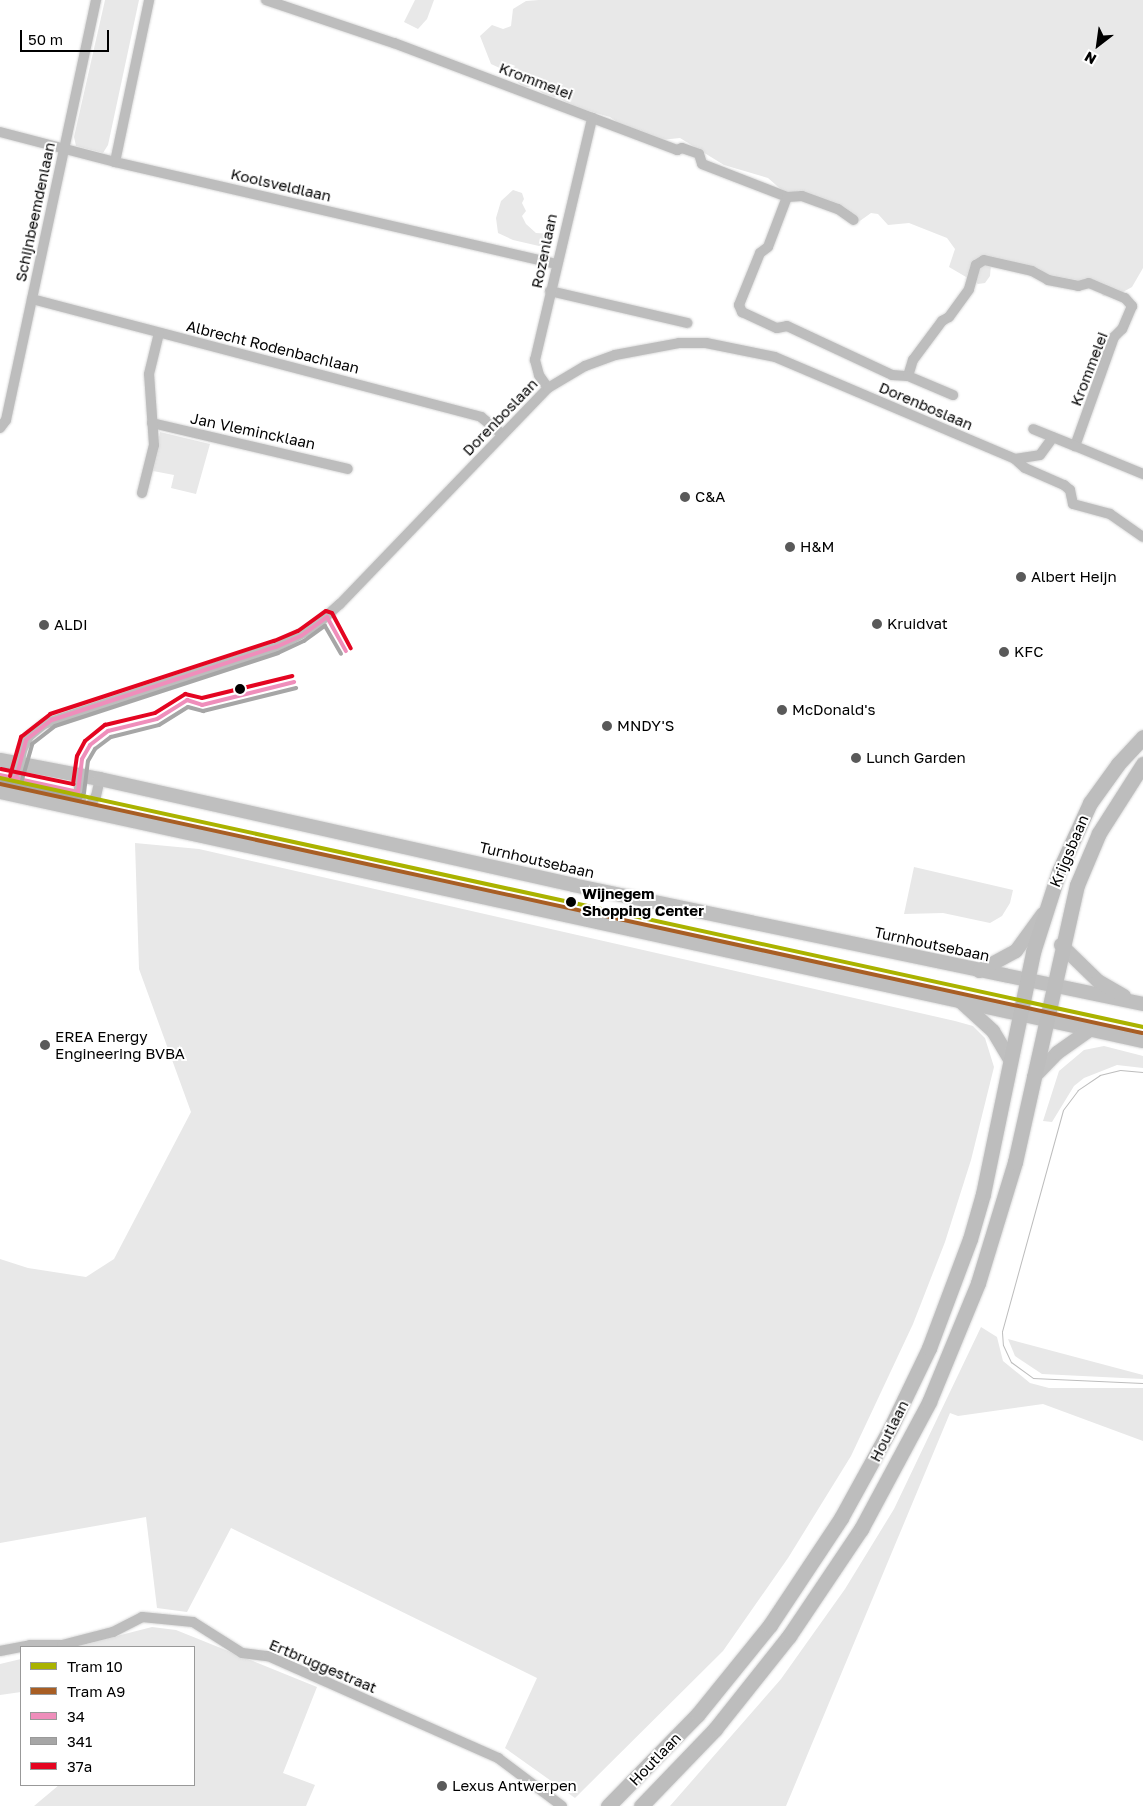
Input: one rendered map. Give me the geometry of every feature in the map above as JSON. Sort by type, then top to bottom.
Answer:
[{"type":"main road","name":"Krijgsbaan","points":[[1026,982],[1044,914],[1081,820],[1109,776],[1143,737]]},
{"type":"main road","name":"Turnhoutsebaan","points":[[0,760],[100,779],[572,885],[1026,982],[1143,1004]]},
{"type":"main road","name":"Krijgsbaan","points":[[1053,987],[1061,945],[1088,858],[1119,798],[1143,764]]},
{"type":"main road","points":[[6,794],[1143,1041]]},
{"type":"main road","points":[[979,971],[1016,951],[1044,914]]},
{"type":"main road","points":[[1061,945],[1098,981],[1143,1004]]},
{"type":"main road","name":"Houtlaan","points":[[608,1806],[672,1742],[730,1676],[810,1568],[866,1475],[928,1348],[970,1239],[983,1194],[1018,1013],[1026,982]]},
{"type":"main road","name":"Houtlaan","points":[[641,1806],[714,1728],[789,1636],[833,1573],[888,1482],[929,1402],[978,1283],[1016,1162],[1053,987]]},
{"type":"main road","points":[[959,1000],[993,1031],[1010,1059]]},
{"type":"main road","points":[[1034,1077],[1057,1053],[1091,1029]]},
{"type":"street","name":"Schijnbeemdenlaan","points":[[0,428],[6,420],[96,0]]},
{"type":"street","points":[[115,162],[149,0]]},
{"type":"street","name":"Krommelei","points":[[266,0],[394,43],[678,150],[682,148],[699,154],[702,164],[787,197],[802,196],[838,209],[854,220]]},
{"type":"street","name":"Rozenlaan","points":[[548,388],[539,376],[535,360],[556,264],[592,118]]},
{"type":"street","name":"Koolsveldlaan","points":[[0,132],[63,150],[556,264]]},
{"type":"street","points":[[787,197],[768,247],[760,253],[742,296],[739,305],[742,312],[777,328],[787,326],[892,375],[908,376],[953,395]]},
{"type":"street","name":"Krommelei","points":[[908,376],[913,360],[942,322],[950,317],[969,289],[976,265],[984,260],[1032,271],[1048,280],[1078,286],[1089,283],[1125,298],[1132,306],[1122,330],[1114,337],[1075,446]]},
{"type":"street","points":[[550,291],[687,323]]},
{"type":"street","name":"Albrecht Rodenbachlaan","points":[[32,300],[481,417],[502,434]]},
{"type":"street","points":[[142,493],[154,445],[149,374],[160,333]]},
{"type":"street","name":"Dorenboslaan","points":[[6,794],[29,736],[52,720],[276,647],[313,628],[340,604],[548,388],[585,366],[615,355],[679,343],[726,346],[795,365],[1015,460],[1025,468],[1064,485],[1070,490],[1073,504],[1098,510],[1123,521],[1143,537]]},
{"type":"street","name":"Jan Vlemincklaan","points":[[152,423],[348,468]]},
{"type":"street","points":[[1033,429],[1143,474]]},
{"type":"street","points":[[1015,460],[1040,455],[1053,437]]},
{"type":"street","points":[[80,775],[78,795],[84,812]]},
{"type":"street","points":[[84,812],[96,796],[100,779]]},
{"type":"street","name":"Ertbruggestraat","points":[[24,1646],[62,1645],[113,1632],[142,1617],[193,1622],[242,1653],[268,1656],[498,1758],[562,1806]]},
{"type":"street","name":"Ertbruggestraat","points":[[0,1650],[20,1647]]},
{"type":"shaded area","points":[[105,0],[139,0],[108,145],[103,153],[76,146],[74,137]]},
{"type":"shaded area","points":[[415,0],[434,0],[427,19],[418,29],[404,22]]},
{"type":"shaded area","points":[[1143,0],[1143,268],[1132,287],[1114,297],[1103,296],[1094,283],[991,265],[990,276],[985,283],[978,284],[949,267],[955,249],[947,238],[909,223],[888,225],[878,214],[871,213],[857,223],[833,203],[784,192],[768,178],[724,165],[680,138],[661,140],[624,127],[610,117],[571,106],[557,96],[551,99],[534,87],[523,87],[504,70],[491,64],[480,36],[492,25],[503,29],[511,26],[513,9],[526,1]]},
{"type":"shaded area","points":[[513,190],[522,193],[524,199],[522,203],[526,211],[522,216],[526,224],[536,233],[552,234],[546,244],[539,246],[513,240],[498,233],[496,218],[501,201]]},
{"type":"shaded area","points":[[160,432],[210,444],[196,494],[171,488],[174,475],[153,471]]},
{"type":"shaded area","points":[[135,843],[199,849],[955,1021],[973,1026],[985,1038],[994,1067],[971,1160],[945,1242],[913,1324],[851,1456],[788,1558],[723,1651],[575,1798],[505,1748],[537,1678],[231,1528],[187,1612],[157,1608],[146,1517],[0,1543],[0,1259],[28,1268],[86,1277],[114,1259],[191,1112],[139,969]]},
{"type":"shaded area","points":[[914,867],[1013,890],[1010,903],[1002,916],[990,923],[943,913],[904,914]]},
{"type":"shaded area","points":[[1104,1046],[1143,1056],[1143,1068],[1117,1065],[1084,1078],[1074,1086],[1052,1122],[1043,1121],[1059,1071],[1084,1050]]},
{"type":"shaded area","points":[[981,1327],[997,1337],[1003,1361],[1030,1383],[1049,1388],[1143,1388],[1143,1441],[1043,1404],[958,1416],[950,1413],[786,1806],[670,1806],[781,1679],[845,1589],[894,1509]]},
{"type":"shaded area","points":[[1008,1339],[1143,1375],[1143,1379],[1042,1374],[1015,1356]]},
{"type":"shaded area","points":[[152,1627],[176,1630],[317,1687],[283,1773],[315,1785],[306,1806],[34,1806],[58,1786],[195,1786],[195,1646],[78,1646]]},
{"type":"shaded area","points":[[20,1659],[20,1692],[0,1695],[0,1664]]},
{"type":"tram line","name":"10","points":[[0,778],[1143,1027]]},
{"type":"tram line","name":"A9","points":[[0,784],[1142,1033]]},
{"type":"tram line","points":[[1143,1072],[1120,1070],[1100,1075],[1078,1090],[1063,1110],[1002,1332],[1003,1345],[1011,1362],[1033,1378],[1143,1383]]},
{"type":"transit line","name":"37a","points":[[10,776],[21,737],[50,714],[274,641],[298,631],[326,611],[332,613],[351,648]]},
{"type":"transit line","name":"34","points":[[16,778],[26,740],[52,720],[276,647],[301,636],[327,617],[346,651]]},
{"type":"transit line","name":"341","points":[[22,780],[32,744],[55,726],[278,653],[304,641],[325,626],[341,654]]},
{"type":"transit line","name":"37a","points":[[1,769],[73,784],[77,756],[85,741],[105,725],[155,713],[185,694],[202,698],[292,676]]},
{"type":"transit line","name":"34","points":[[0,775],[78,792],[82,759],[90,745],[108,731],[157,719],[187,700],[202,705],[294,682]]},
{"type":"transit line","name":"341","points":[[0,781],[80,798],[84,793],[88,761],[95,749],[111,737],[159,725],[188,707],[203,711],[296,688]]},
{"type":"place","name":"C&A","points":[[685,497]]},
{"type":"place","name":"H&M","points":[[790,547]]},
{"type":"place","name":"Albert Heijn","points":[[1021,577]]},
{"type":"place","name":"Kruidvat","points":[[877,624]]},
{"type":"place","name":"ALDI","points":[[44,625]]},
{"type":"place","name":"KFC","points":[[1004,652]]},
{"type":"place","name":"McDonald's","points":[[782,710]]},
{"type":"place","name":"MNDY'S","points":[[607,726]]},
{"type":"place","name":"Lunch Garden","points":[[856,758]]},
{"type":"place","name":"Wijnegem Shopping Center","points":[[571,902]]},
{"type":"place","name":"EREA Energy Engineering BVBA","points":[[45,1045]]},
{"type":"place","name":"Lexus Antwerpen","points":[[442,1786]]}]
